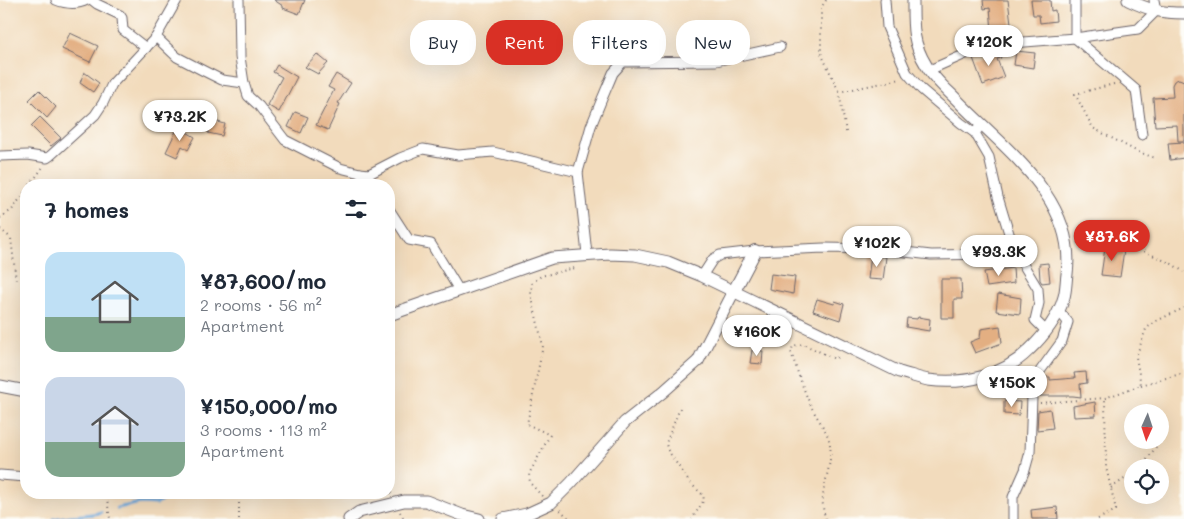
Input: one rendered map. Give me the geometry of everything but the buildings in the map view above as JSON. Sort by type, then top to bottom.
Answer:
[{"type":"main road","points":[[734,291],[755,251]]},
{"type":"street","points":[[56,0],[80,3],[87,0]]},
{"type":"street","points":[[92,0],[120,15],[123,30],[146,48]]},
{"type":"street","points":[[0,156],[28,155],[47,158],[95,115],[112,84],[156,37],[178,0]]},
{"type":"street","points":[[238,0],[240,57],[248,96],[259,106],[285,140],[340,168],[368,174],[423,149],[458,155],[493,152],[578,172]]},
{"type":"street","points":[[702,276],[713,258],[720,255],[755,251],[824,248],[879,249],[931,256],[998,254],[1007,249],[1011,240],[998,196],[990,157],[978,129],[961,123],[906,74],[887,27],[885,0]]},
{"type":"street","points":[[395,313],[552,258],[587,254],[635,256],[668,262],[702,276],[899,372],[927,380],[953,382],[982,377],[1005,368],[1026,353],[1041,338],[1058,310],[1064,296],[1068,267],[1067,245],[1059,218],[1047,194],[1008,150],[978,129],[926,67],[912,33],[913,0]]},
{"type":"street","points":[[1075,0],[1075,38],[1136,90],[1142,135]]},
{"type":"street","points":[[1128,0],[1146,9],[1155,5],[1184,13]]},
{"type":"street","points":[[931,72],[934,68],[977,49],[999,44],[1075,38],[1138,29],[1155,5]]},
{"type":"street","points":[[156,37],[177,57],[222,80],[244,83]]},
{"type":"street","points":[[587,254],[578,172],[591,126],[602,99],[613,73],[623,62],[716,61],[780,47]]},
{"type":"street","points":[[360,173],[364,179]]},
{"type":"street","points":[[395,218],[409,240],[431,244],[459,290]]},
{"type":"street","points":[[1007,249],[1018,256],[1038,289],[1038,303],[1034,320],[1046,331]]},
{"type":"street","points":[[503,519],[527,514],[550,503],[625,422],[698,361],[734,291]]},
{"type":"street","points":[[1013,519],[1013,496],[1030,452],[1035,378],[1062,341],[1068,322],[1058,310]]},
{"type":"street","points":[[0,386],[20,390]]},
{"type":"street","points":[[0,475],[20,477]]},
{"type":"street","points":[[349,519],[358,512],[394,503],[426,501],[462,515],[479,519]]},
{"type":"path","points":[[826,0],[821,8],[821,53],[839,92],[846,132]]},
{"type":"path","points":[[839,92],[910,78]]},
{"type":"path","points":[[1126,81],[1075,94],[1093,128],[1136,152],[1155,158]]},
{"type":"path","points":[[34,179],[47,158]]},
{"type":"path","points":[[0,218],[12,210],[20,199]]},
{"type":"path","points":[[0,229],[11,238],[16,280]]},
{"type":"path","points":[[1067,245],[1090,239],[1119,240],[1172,264],[1184,272]]},
{"type":"path","points":[[570,519],[530,483],[528,474],[550,435],[527,424],[543,346],[531,294],[532,283],[542,276],[577,268]]},
{"type":"path","points":[[1141,385],[1136,357],[1146,329],[1154,322],[1184,308]]},
{"type":"path","points":[[826,519],[822,501],[831,450],[829,437],[818,422],[791,352],[793,346],[803,344],[835,359],[844,346]]},
{"type":"path","points":[[1032,404],[1105,398],[1141,385],[1184,373]]},
{"type":"path","points":[[1098,519],[1116,510],[1106,467],[1105,398]]},
{"type":"path","points":[[680,408],[666,443],[667,449],[689,482],[703,495],[704,500],[692,519]]},
{"type":"path","points":[[1111,488],[1124,479]]},
{"type":"path","points":[[107,499],[110,519]]},
{"type":"path","points":[[239,499],[239,519]]},
{"type":"waterway","points":[[117,508],[141,503],[157,504],[164,499]]},
{"type":"waterway","points":[[54,519],[101,512]]}]
